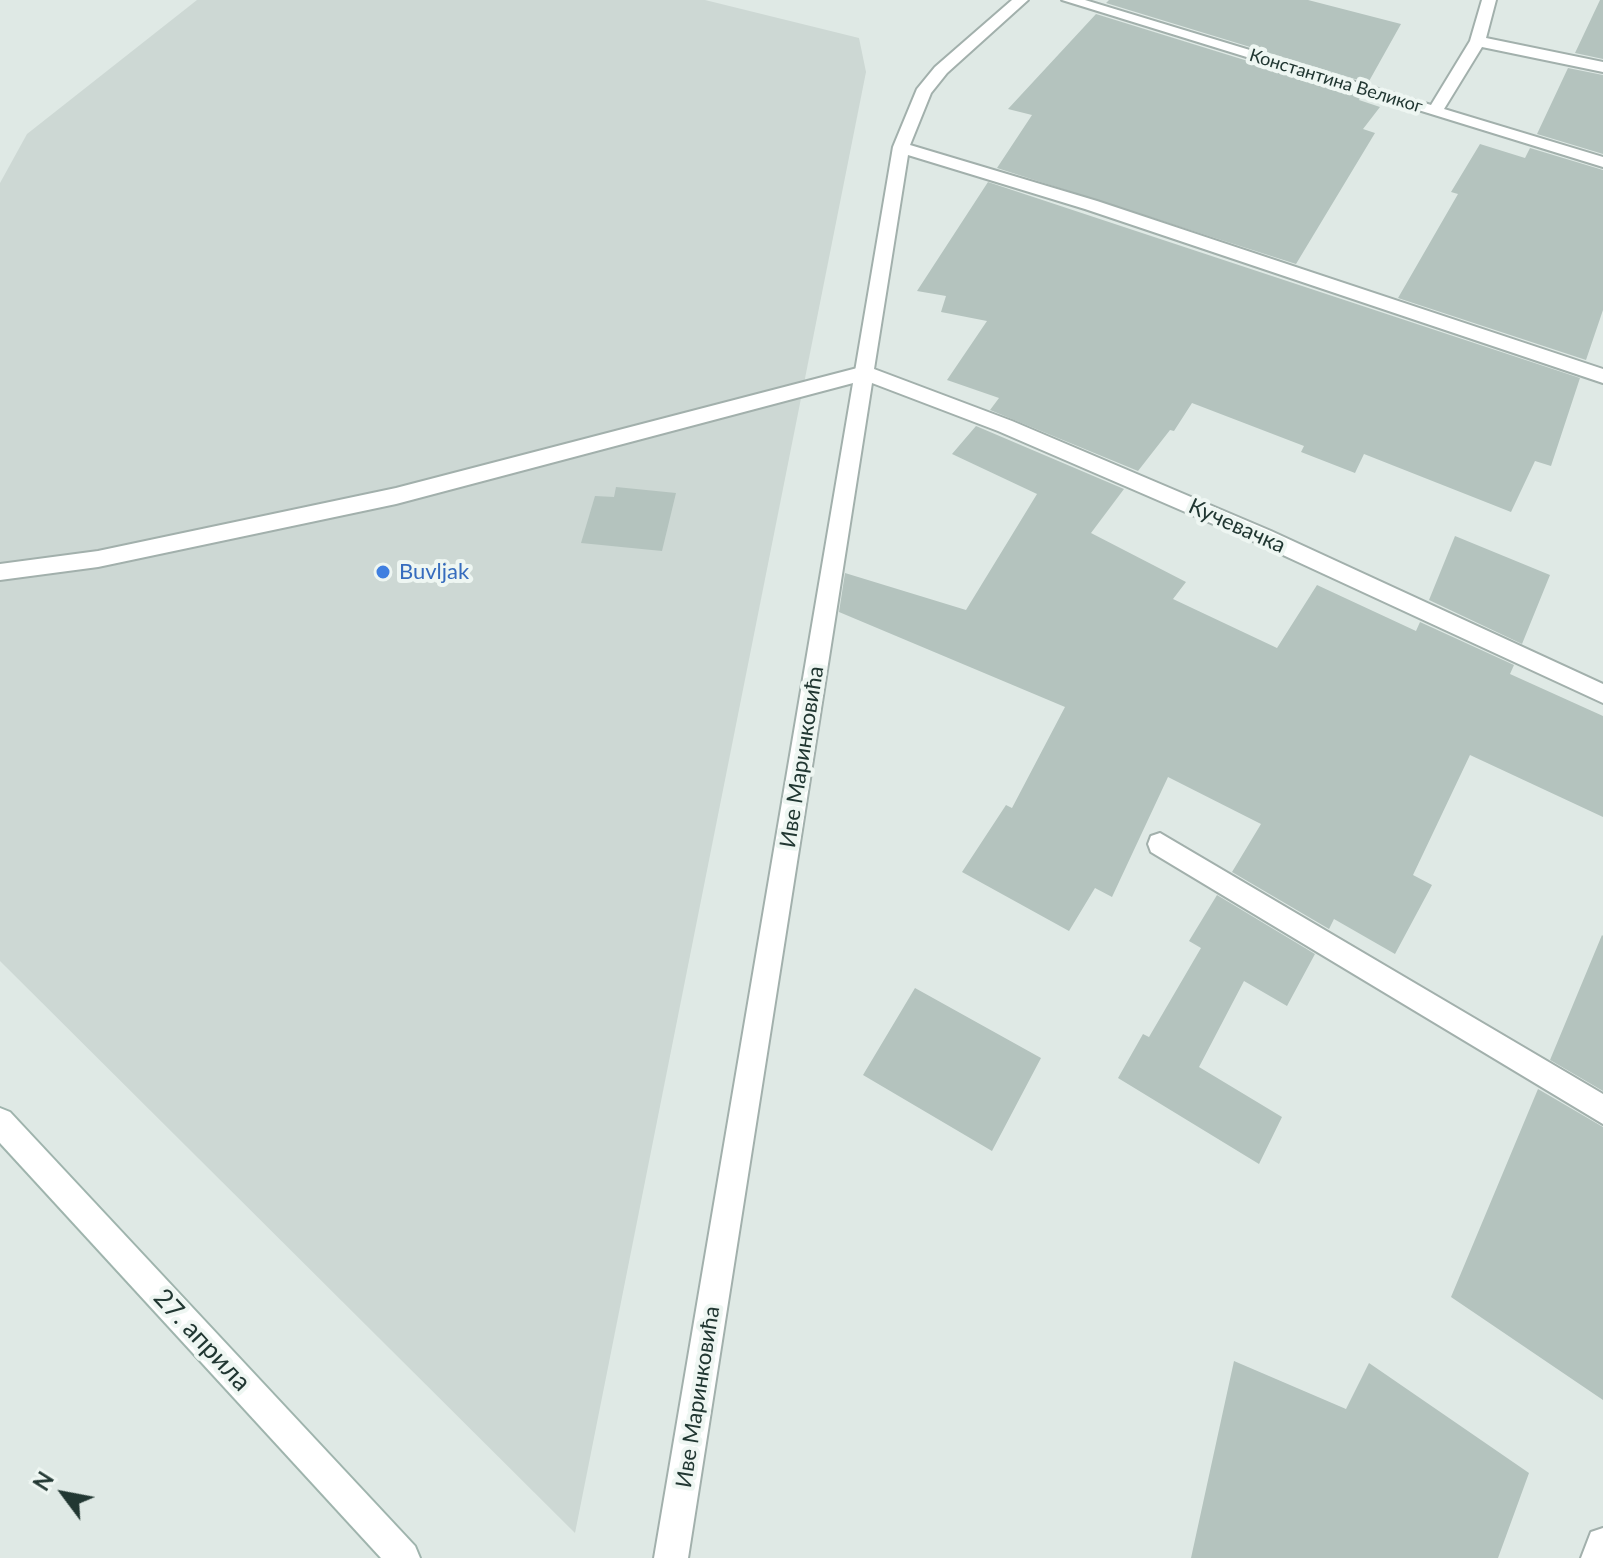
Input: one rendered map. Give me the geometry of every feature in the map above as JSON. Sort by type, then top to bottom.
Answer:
[{"type":"street","name":"Иве Маринковића","points":[[671,1558],[901,147],[923,92],[941,70],[1021,0]]},
{"type":"street","name":"Константина Великог","points":[[1069,0],[1603,162]]},
{"type":"street","points":[[1435,111],[1478,41],[1489,0]]},
{"type":"street","points":[[1478,41],[1603,67]]},
{"type":"street","points":[[901,147],[1091,205],[1603,376]]},
{"type":"street","points":[[0,572],[98,559],[396,496],[865,373]]},
{"type":"street","name":"Кучевачка","points":[[865,373],[1005,426],[1264,537],[1603,694]]},
{"type":"street","points":[[1160,844],[1603,1110]]},
{"type":"street","name":"27. априла","points":[[0,1122],[403,1558]]},
{"type":"street","points":[[1598,1558],[1603,1544]]},
{"type":"shaded area","name":"Buvljak","points":[[197,0],[705,0],[859,38],[866,72],[575,1533],[0,961],[0,183],[27,134]]},
{"type":"building","points":[[1109,0],[1308,0],[1401,24],[1368,83],[1106,3]]},
{"type":"building","points":[[1600,0],[1603,0],[1603,59],[1575,53]]},
{"type":"building","points":[[1096,14],[1361,96],[1359,100],[1380,107],[1363,129],[1375,133],[1296,264],[997,168],[1032,115],[1008,109]]},
{"type":"building","points":[[1568,68],[1603,75],[1603,154],[1537,134]]},
{"type":"building","points":[[1480,144],[1525,158],[1530,148],[1603,170],[1603,310],[1586,360],[1398,298],[1458,194],[1451,192]]},
{"type":"building","points":[[988,182],[1580,378],[1551,466],[1535,461],[1511,512],[1364,454],[1355,473],[1301,452],[1304,446],[1192,403],[1174,431],[1170,430],[1138,471],[990,410],[999,398],[947,380],[987,321],[941,312],[946,296],[917,291]]},
{"type":"building","points":[[976,426],[1124,489],[1091,533],[1186,582],[1173,599],[1277,648],[1317,585],[1416,631],[1420,622],[1514,665],[1510,674],[1603,716],[1603,817],[1470,755],[1413,875],[1432,885],[1395,954],[1334,919],[1329,929],[1232,872],[1261,824],[1168,777],[1112,897],[1095,888],[1069,931],[962,872],[1006,805],[1012,808],[1065,707],[839,612],[845,573],[966,610],[1037,494],[952,454]]},
{"type":"building","points":[[616,487],[676,493],[662,551],[581,543],[595,496],[614,497]]},
{"type":"building","points":[[1455,536],[1550,575],[1522,644],[1429,600]]},
{"type":"building","points":[[1217,895],[1315,954],[1287,1006],[1244,981],[1199,1067],[1282,1117],[1259,1164],[1118,1078],[1143,1034],[1149,1037],[1201,948],[1189,941]]},
{"type":"building","points":[[1603,936],[1603,1091],[1550,1060]]},
{"type":"building","points":[[915,988],[1041,1058],[992,1151],[863,1075]]},
{"type":"building","points":[[1538,1089],[1603,1127],[1603,1400],[1451,1297]]},
{"type":"building","points":[[1234,1361],[1346,1409],[1369,1363],[1529,1473],[1498,1558],[1191,1558]]},
{"type":"place","name":"Buvljak","points":[[383,572]]}]
